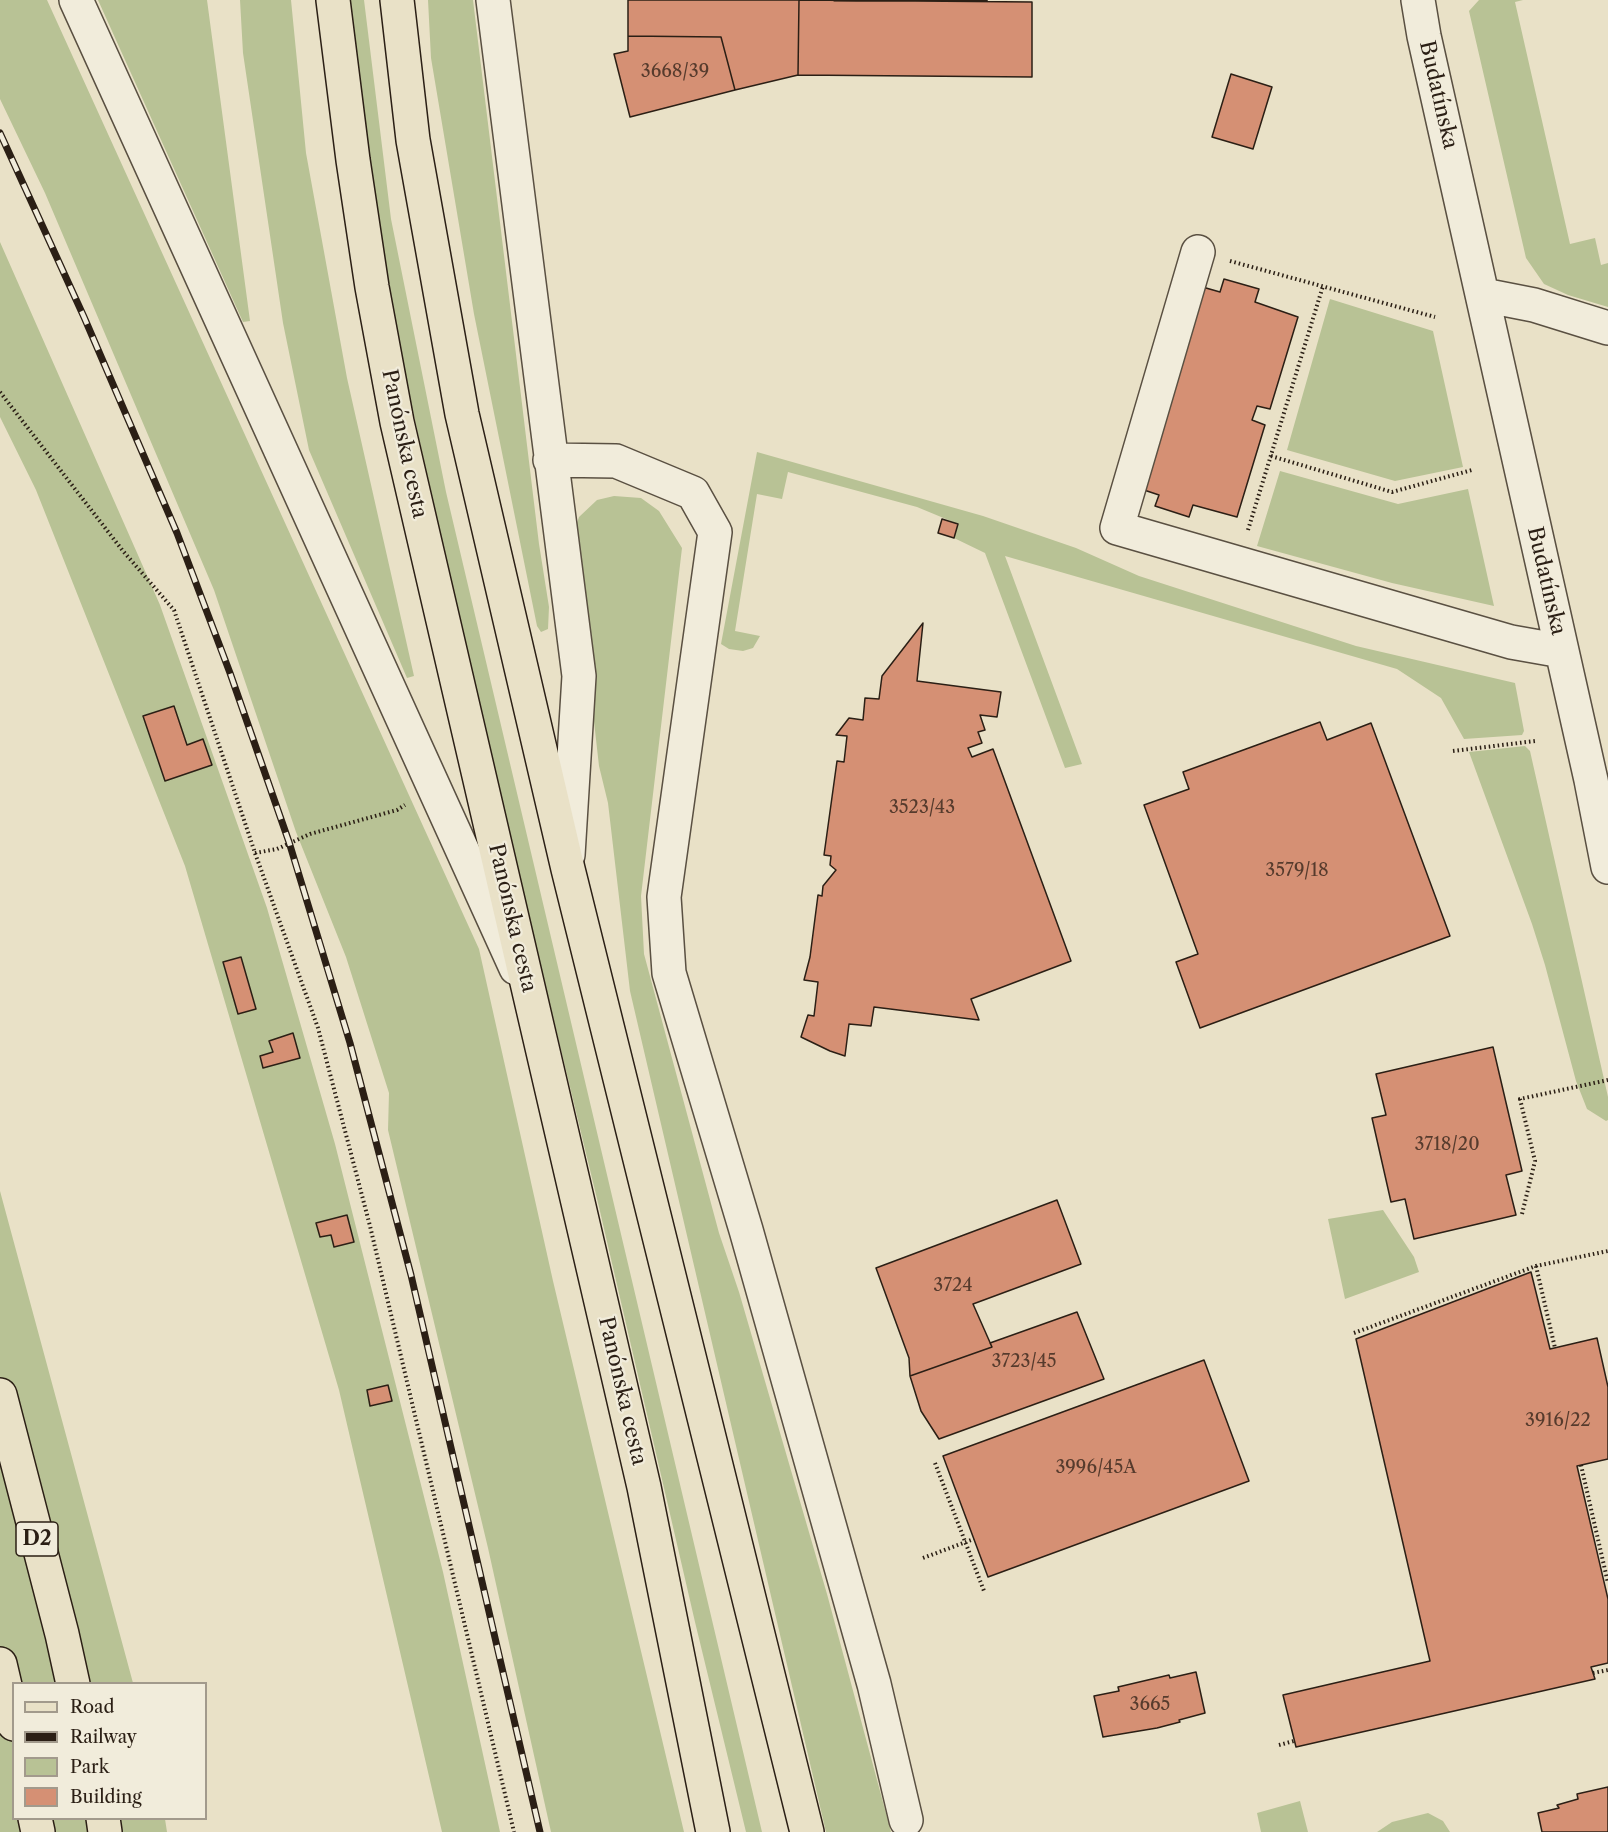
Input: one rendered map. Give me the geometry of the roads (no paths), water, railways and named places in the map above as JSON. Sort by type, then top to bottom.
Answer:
[{"type":"main road","name":"Panónska cesta","points":[[333,0],[372,287],[397,422],[644,1486],[713,1832]]},
{"type":"main road","points":[[397,0],[413,140],[462,414],[568,869],[807,1832]]},
{"type":"main road","name":"D2","points":[[0,1395],[73,1682]]},
{"type":"main road","points":[[0,1664],[12,1715]]},
{"type":"street","points":[[76,0],[531,1002]]},
{"type":"street","points":[[493,0],[579,676],[568,869]]},
{"type":"street","name":"Budatínska","points":[[1418,0],[1424,36],[1608,867]]},
{"type":"street","points":[[1198,252],[1117,528],[1511,642],[1562,651]]},
{"type":"street","points":[[1483,295],[1534,305],[1608,328]]},
{"type":"street","points":[[550,460],[616,461],[693,493],[715,532],[664,897],[669,973],[746,1230],[874,1684],[906,1820]]},
{"type":"railway","points":[[0,133],[84,317],[177,533],[230,673],[289,842],[350,1043],[411,1275],[540,1832]]}]
